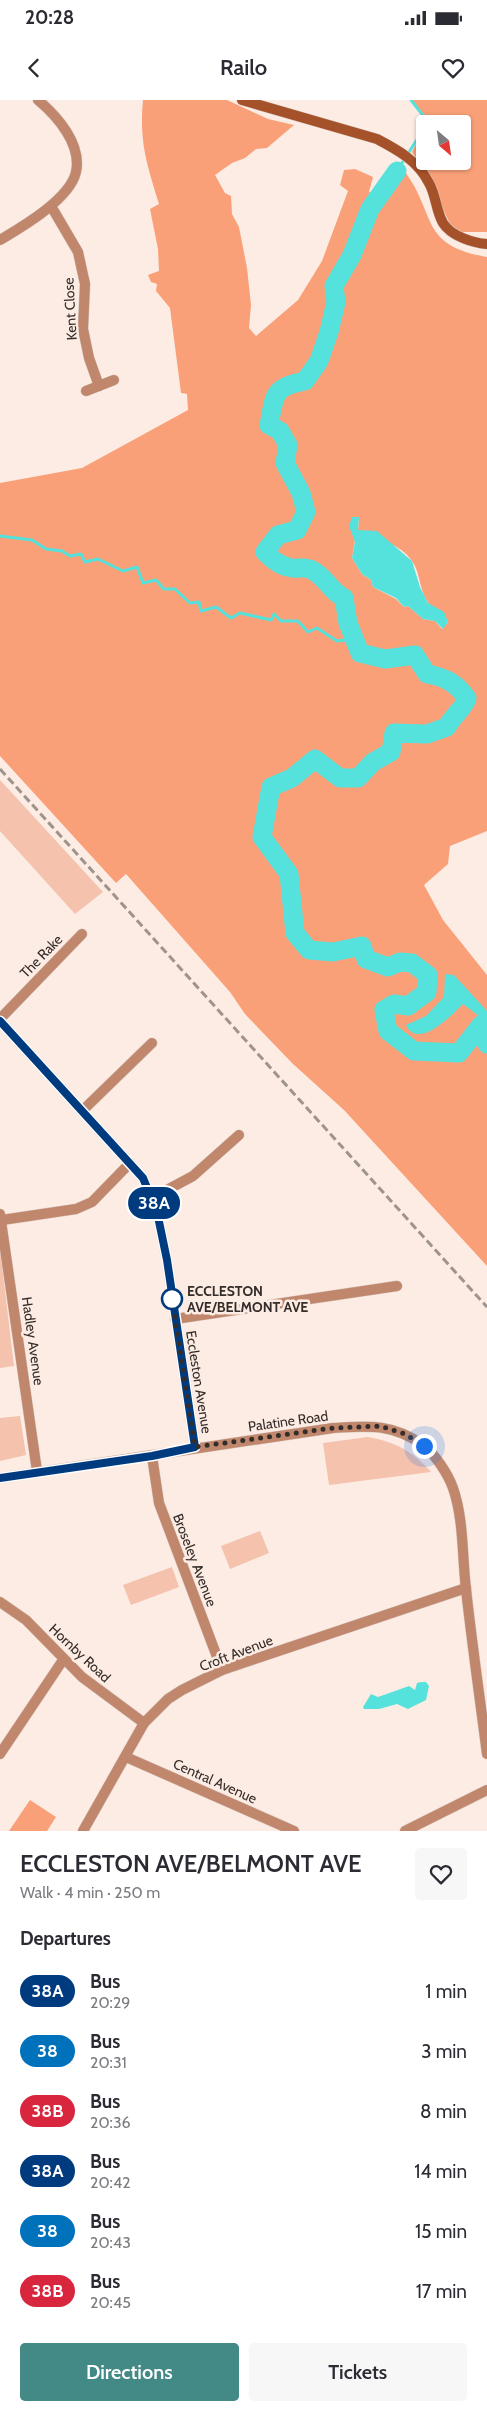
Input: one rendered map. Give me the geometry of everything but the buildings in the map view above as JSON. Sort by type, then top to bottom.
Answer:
[{"type":"street","points":[[0,240],[51,206],[65,191],[76,172],[74,148],[52,112],[38,100]]},
{"type":"street","points":[[242,100],[377,139],[397,149],[413,161],[430,183],[443,223],[460,237],[487,244]]},
{"type":"street","name":"Kent Close","points":[[51,206],[78,252],[85,284],[82,328],[89,358],[99,386]]},
{"type":"street","points":[[86,391],[114,380]]},
{"type":"street","name":"The Rake","points":[[0,1020],[82,934]]},
{"type":"street","name":"Eccleston Avenue","points":[[0,1020],[143,1178],[152,1198],[159,1222],[195,1447]]},
{"type":"street","points":[[82,1111],[152,1043]]},
{"type":"street","points":[[152,1198],[193,1176],[239,1135]]},
{"type":"street","points":[[1,1217],[76,1209],[92,1202],[130,1163]]},
{"type":"street","name":"Hadley Avenue","points":[[1,1217],[36,1472]]},
{"type":"street","points":[[175,1319],[376,1284],[396,1286]]},
{"type":"street","name":"Palatine Road","points":[[0,1478],[152,1456],[195,1447],[333,1428],[380,1426],[405,1434],[424,1446],[435,1457],[453,1487],[461,1527],[466,1588],[487,1754]]},
{"type":"street","name":"Broseley Avenue","points":[[152,1456],[159,1503],[222,1670]]},
{"type":"street","name":"Croft Avenue","points":[[83,1831],[144,1723],[168,1699],[222,1670],[466,1588]]},
{"type":"street","name":"Hornby Road","points":[[0,1602],[26,1620],[63,1660],[144,1723]]},
{"type":"street","points":[[0,1754],[63,1660]]},
{"type":"street","name":"Central Avenue","points":[[126,1756],[294,1831]]},
{"type":"street","points":[[405,1831],[487,1790]]},
{"type":"shaded area","points":[[143,100],[227,100],[268,119],[294,125],[267,148],[256,149],[245,158],[232,163],[215,175],[225,193],[231,196],[232,214],[239,227],[247,268],[251,305],[249,328],[256,336],[298,300],[322,261],[348,191],[340,185],[344,170],[355,169],[373,177],[369,192],[378,197],[402,168],[413,184],[432,225],[439,235],[449,244],[465,252],[487,257],[487,831],[450,846],[448,864],[424,885],[443,920],[487,975],[487,1266],[344,1110],[293,1064],[245,1014],[230,992],[126,874],[116,883],[0,756],[0,483],[82,468],[188,410],[187,394],[181,393],[170,308],[156,291],[157,284],[151,282],[148,275],[159,271],[158,249],[150,209],[159,204],[145,153],[142,115]],"holes":[[[359,517],[358,530],[395,546],[407,555],[415,565],[422,591],[427,601],[446,617],[448,622],[442,629],[435,621],[423,619],[408,606],[404,607],[396,599],[373,587],[371,580],[362,574],[352,558]]]},
{"type":"shaded area","points":[[411,100],[487,100],[487,232],[461,232],[450,224],[442,207],[437,188],[424,170],[471,170],[471,115],[423,115]]},
{"type":"shaded area","points":[[416,144],[416,158],[412,152]]},
{"type":"shaded area","points":[[0,780],[103,892],[75,914],[0,831]]},
{"type":"shaded area","points":[[0,1249],[14,1366],[0,1368]]},
{"type":"shaded area","points":[[20,1416],[26,1455],[0,1461],[0,1418]]},
{"type":"shaded area","points":[[368,1437],[403,1448],[417,1458],[431,1472],[329,1485],[323,1443]]},
{"type":"shaded area","points":[[260,1531],[269,1553],[230,1569],[221,1546]]},
{"type":"shaded area","points":[[172,1567],[179,1587],[131,1605],[123,1585]]},
{"type":"shaded area","points":[[30,1800],[56,1817],[47,1831],[9,1831]]},
{"type":"water","points":[[352,517],[359,517],[358,530],[377,531],[412,561],[420,587],[428,603],[444,612],[448,622],[443,629],[435,621],[423,619],[408,606],[404,607],[396,598],[373,587],[371,580],[362,574],[352,558],[355,542],[349,526]]},
{"type":"water","points":[[445,974],[454,975],[487,1011],[487,1022],[463,1004],[435,1028],[419,1034],[411,1032],[406,1025],[426,1016],[444,997]]},
{"type":"water","points":[[426,1682],[429,1686],[426,1700],[408,1709],[397,1704],[379,1709],[364,1709],[363,1707],[371,1694],[378,1697],[409,1686],[415,1690],[417,1683]]},
{"type":"waterway","points":[[411,100],[423,115]]},
{"type":"waterway","points":[[397,171],[416,141]]},
{"type":"waterway","points":[[397,171],[370,209],[352,255],[334,286],[336,302],[329,332],[319,361],[305,381],[286,386],[274,399],[269,425],[280,431],[288,445],[285,463],[301,493],[306,512],[297,530],[278,535],[265,552],[284,566],[312,570],[344,598],[348,623],[360,653],[385,659],[415,655],[427,674],[450,682],[459,688],[467,698],[447,727],[427,734],[394,733],[391,752],[373,762],[358,778],[340,778],[315,759],[292,778],[271,787],[262,837],[289,874],[295,933],[309,950],[333,952],[362,946],[366,959],[388,967],[400,962],[412,963],[428,975],[427,992],[408,1006],[394,1004],[384,1010],[388,1031],[414,1051],[459,1053],[481,1025],[487,1044]]},
{"type":"waterway","points":[[0,536],[32,540],[46,549],[62,551],[70,556],[81,554],[85,562],[98,559],[123,571],[137,567],[143,583],[156,580],[164,589],[175,589],[190,603],[199,602],[201,611],[216,607],[231,618],[240,613],[271,620],[274,614],[281,621],[298,621],[308,632],[317,628],[337,641],[354,639]]},
{"type":"railway","points":[[0,769],[487,1307]]},
{"type":"bus line","name":"38A","points":[[0,1021],[38,1065],[143,1178],[157,1212],[167,1260],[195,1447],[152,1456],[0,1478]]},
{"type":"place","name":"ECCLESTON AVE/BELMONT AVE","points":[[172,1299]]},
{"type":"route","points":[[172,1299],[195,1447],[333,1428],[380,1426],[405,1434],[424,1446]]}]
